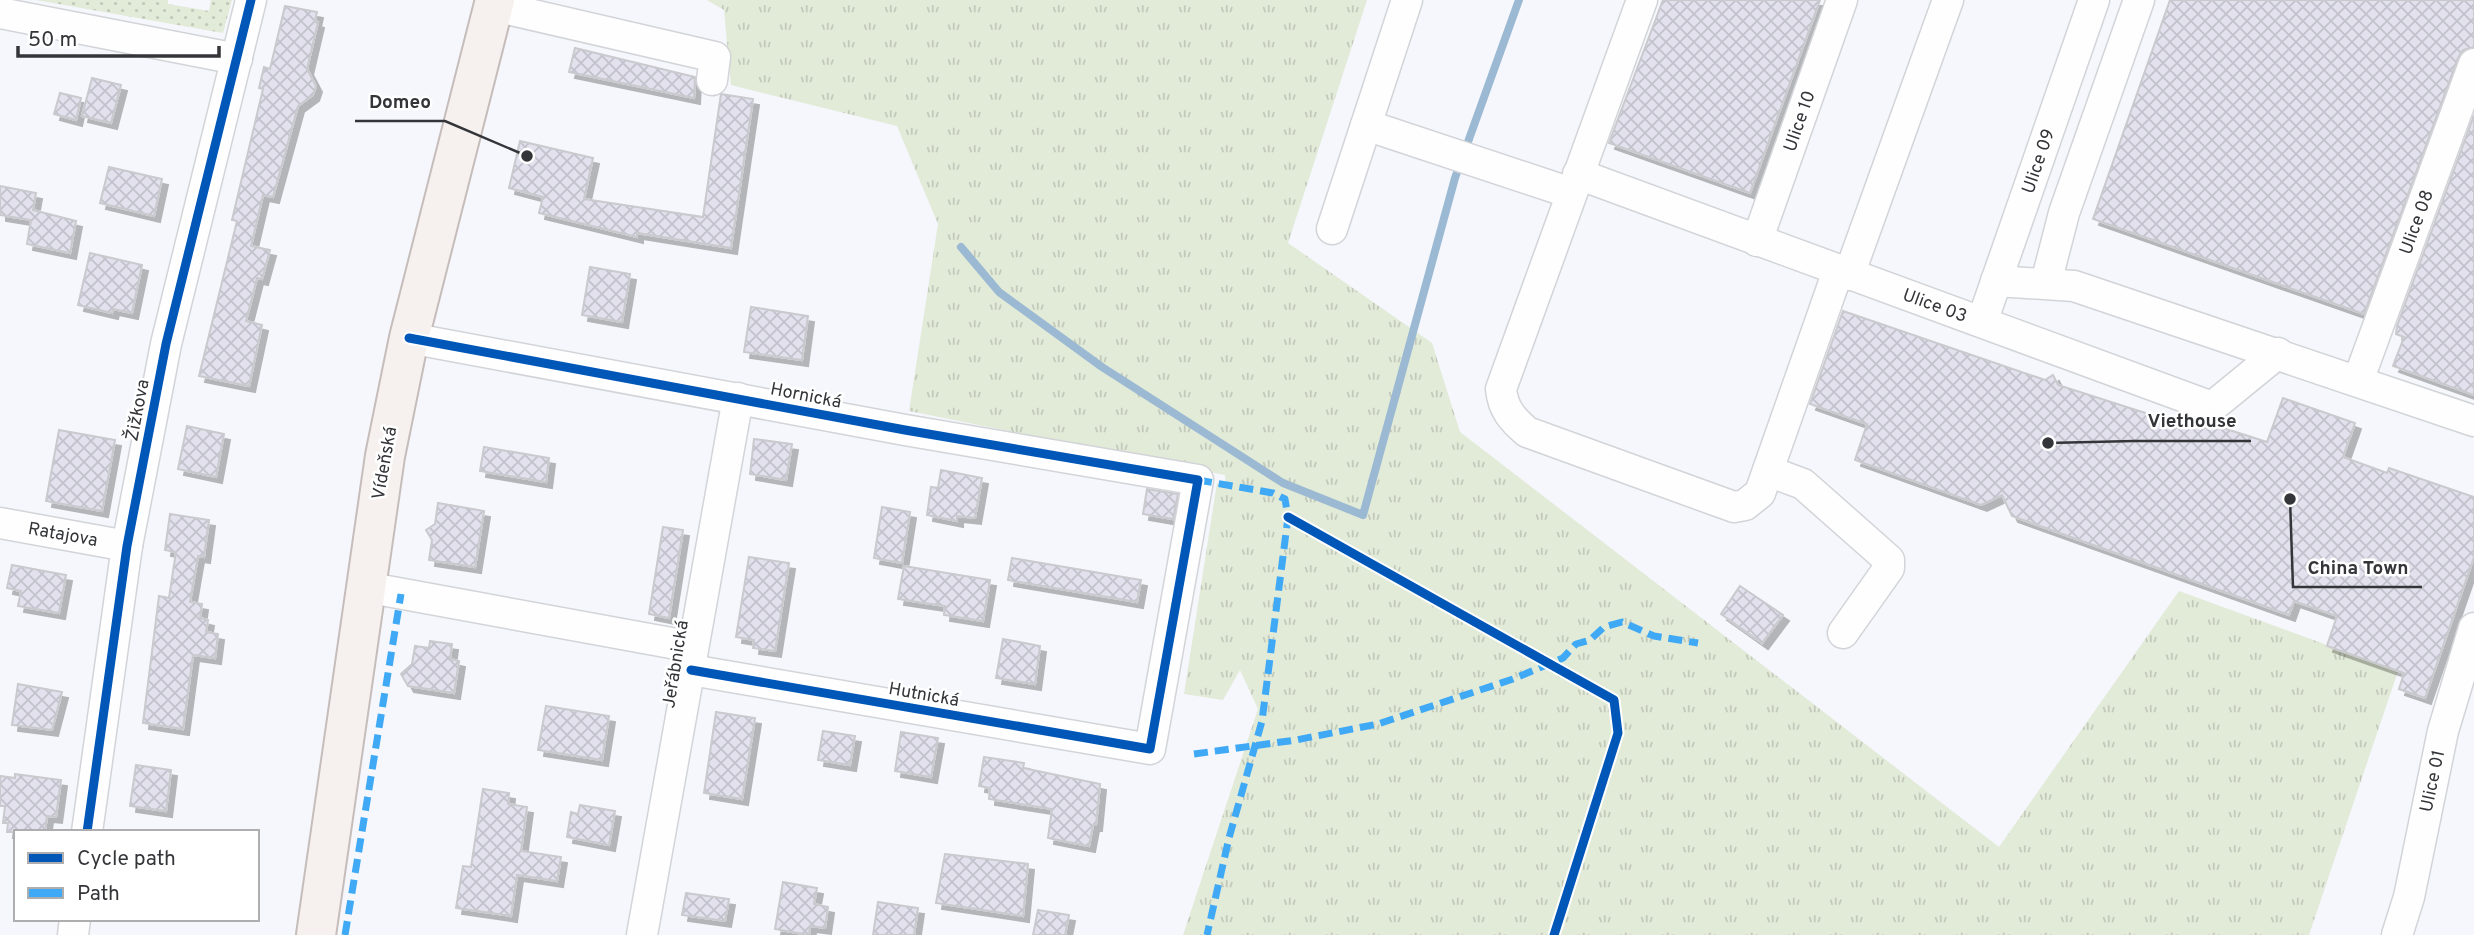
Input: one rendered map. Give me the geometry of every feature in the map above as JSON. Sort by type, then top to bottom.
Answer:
[{"type":"main road","name":"Vídeňská","points":[[316,935],[385,456],[409,338],[495,3]]},
{"type":"street","name":"Žižkova","points":[[87,830],[127,546],[166,344],[251,0]]},
{"type":"street","points":[[1332,229],[1407,0]]},
{"type":"street","points":[[1642,0],[1500,389],[1502,405],[1527,432],[1734,507],[1745,505],[1760,493],[1948,0]]},
{"type":"street","name":"Ulice 10","points":[[1757,241],[1842,0]]},
{"type":"street","name":"Ulice 09","points":[[1982,322],[2094,0]]},
{"type":"street","points":[[2046,283],[2064,213],[2139,0]]},
{"type":"street","points":[[495,3],[715,57],[712,80]]},
{"type":"street","points":[[0,13],[237,59]]},
{"type":"street","name":"Ulice 08","points":[[2358,381],[2474,64]]},
{"type":"street","name":"Ulice 03","points":[[1366,125],[1464,156],[1574,183],[1757,241],[2212,407],[2278,353]]},
{"type":"street","points":[[1996,281],[2074,286],[2474,421]]},
{"type":"street","name":"Hornická","points":[[409,338],[1198,480],[1150,749]]},
{"type":"street","name":"Jeřábnická","points":[[642,935],[738,398]]},
{"type":"street","points":[[1768,471],[1803,484],[1889,559],[1889,568],[1843,633]]},
{"type":"street","name":"Ratajova","points":[[0,523],[127,546]]},
{"type":"street","name":"Hutnická","points":[[365,587],[692,658],[1150,749]]},
{"type":"street","name":"Ulice 01","points":[[2397,935],[2409,897],[2443,731],[2474,628]]},
{"type":"green space","points":[[36,0],[168,0],[168,4],[209,11],[211,0],[232,0],[223,33]]},
{"type":"green space","points":[[707,0],[1367,0],[1288,243],[1432,343],[1460,432],[1999,847],[2179,591],[2398,671],[2309,935],[1183,935],[1258,709],[1240,670],[1223,700],[1184,694],[1217,483],[1226,487],[1225,475],[909,411],[938,224],[897,126],[731,85],[724,10]]},
{"type":"building","points":[[1663,0],[1820,0],[1750,193],[1609,143]]},
{"type":"building","points":[[2170,0],[2474,0],[2474,47],[2463,50],[2458,58],[2364,314],[2093,219]]},
{"type":"building","points":[[285,6],[317,12],[315,21],[318,22],[307,69],[316,86],[313,95],[298,106],[273,197],[263,195],[251,246],[270,250],[262,279],[257,278],[246,321],[262,325],[249,386],[199,376],[237,221],[232,220],[263,89],[259,88],[264,67],[270,69]]},
{"type":"building","points":[[575,48],[695,77],[694,98],[569,72]]},
{"type":"building","points":[[92,78],[121,85],[111,123],[82,116]]},
{"type":"building","points":[[60,93],[81,98],[76,120],[54,114]]},
{"type":"building","points":[[721,94],[753,99],[731,248],[637,233],[637,237],[539,213],[543,197],[509,188],[520,141],[593,158],[584,199],[703,217]]},
{"type":"building","points":[[2474,115],[2474,395],[2393,366],[2404,337],[2396,334],[2397,326]]},
{"type":"building","points":[[109,167],[162,179],[154,216],[100,203]]},
{"type":"building","points":[[0,186],[36,193],[33,210],[76,221],[70,253],[27,244],[31,220],[0,215]]},
{"type":"building","points":[[90,253],[142,265],[132,313],[113,309],[112,313],[78,305]]},
{"type":"building","points":[[590,267],[630,274],[622,322],[582,315]]},
{"type":"building","points":[[751,307],[808,316],[802,360],[744,352]]},
{"type":"building","points":[[1843,311],[2045,380],[2053,375],[2058,385],[2189,427],[2192,418],[2267,442],[2283,398],[2355,423],[2343,457],[2387,473],[2389,468],[2474,497],[2474,557],[2425,698],[2399,689],[2404,673],[2327,646],[2337,616],[2294,601],[2289,615],[2012,516],[2002,495],[1981,505],[1855,460],[1867,424],[1810,404]]},
{"type":"building","points":[[187,426],[224,434],[216,477],[178,469]]},
{"type":"building","points":[[59,430],[115,440],[102,511],[46,501]]},
{"type":"building","points":[[754,439],[792,444],[786,480],[750,474]]},
{"type":"building","points":[[484,447],[549,458],[546,482],[480,471]]},
{"type":"building","points":[[941,470],[982,478],[975,518],[957,516],[957,521],[927,515],[931,487],[938,488]]},
{"type":"building","points":[[1147,489],[1178,494],[1173,519],[1143,514]]},
{"type":"building","points":[[438,503],[484,511],[475,567],[429,560],[432,540],[426,530],[435,524]]},
{"type":"building","points":[[882,507],[910,512],[902,563],[874,558]]},
{"type":"building","points":[[170,514],[209,520],[204,557],[198,556],[190,602],[202,604],[200,618],[208,620],[206,632],[218,634],[215,658],[193,655],[183,729],[143,723],[159,596],[169,598],[176,552],[165,550]]},
{"type":"building","points":[[663,527],[683,530],[669,618],[649,614]]},
{"type":"building","points":[[749,557],[789,563],[775,651],[753,648],[754,640],[736,637]]},
{"type":"building","points":[[1012,558],[1141,580],[1137,602],[1008,580]]},
{"type":"building","points":[[12,565],[66,575],[59,613],[18,606],[21,591],[7,588]]},
{"type":"building","points":[[904,566],[990,580],[983,621],[944,615],[945,606],[898,599]]},
{"type":"building","points":[[1740,586],[1783,615],[1762,643],[1721,614]]},
{"type":"building","points":[[1003,639],[1040,646],[1035,684],[996,678]]},
{"type":"building","points":[[430,641],[452,644],[450,659],[459,661],[454,693],[408,686],[401,674],[412,664],[415,646],[429,648]]},
{"type":"building","points":[[18,684],[62,692],[52,730],[12,725]]},
{"type":"building","points":[[546,706],[609,716],[602,760],[538,750]]},
{"type":"building","points":[[716,712],[755,718],[742,799],[704,793]]},
{"type":"building","points":[[823,731],[855,736],[850,765],[818,760]]},
{"type":"building","points":[[901,732],[938,738],[931,777],[895,771]]},
{"type":"building","points":[[984,757],[1024,763],[1023,768],[1100,784],[1096,825],[1093,825],[1089,846],[1048,838],[1052,809],[989,799],[990,788],[979,786]]},
{"type":"building","points":[[136,765],[171,770],[166,811],[130,806]]},
{"type":"building","points":[[15,774],[61,780],[56,817],[47,816],[45,830],[7,832],[8,823],[3,823],[5,806],[0,806],[0,776],[15,778]]},
{"type":"building","points":[[483,789],[509,793],[508,804],[527,807],[521,851],[561,857],[557,881],[517,875],[511,916],[456,908],[463,866],[471,867]]},
{"type":"building","points":[[580,805],[615,811],[609,845],[567,837],[571,812],[578,814]]},
{"type":"building","points":[[945,854],[1028,864],[1023,916],[936,903]]},
{"type":"building","points":[[783,882],[817,888],[814,904],[828,907],[825,928],[810,926],[809,935],[775,929]]},
{"type":"building","points":[[686,893],[729,899],[725,921],[682,915]]},
{"type":"building","points":[[878,902],[918,908],[914,935],[873,935]]},
{"type":"building","points":[[1038,910],[1069,915],[1065,935],[1033,935]]},
{"type":"waterway","points":[[961,247],[999,292],[1102,367],[1283,483],[1363,515],[1455,178],[1519,0]]},
{"type":"marked path","points":[[1198,480],[1273,493],[1285,499],[1288,517],[1262,721],[1229,838],[1207,935]]},
{"type":"marked path","points":[[345,935],[401,594]]},
{"type":"marked path","points":[[1194,754],[1296,740],[1378,724],[1513,679],[1563,658],[1576,644],[1590,640],[1604,627],[1622,622],[1654,636],[1698,643]]},
{"type":"cycle path","points":[[87,830],[127,546],[166,344],[251,0]]},
{"type":"cycle path","points":[[409,338],[905,430],[1198,480],[1150,749],[691,670]]},
{"type":"cycle path","points":[[1288,517],[1614,700],[1618,733],[1554,935]]},
{"type":"place","name":"Domeo","points":[[527,156]]},
{"type":"place","name":"Viethouse","points":[[2048,443]]},
{"type":"place","name":"China Town","points":[[2290,499]]}]
